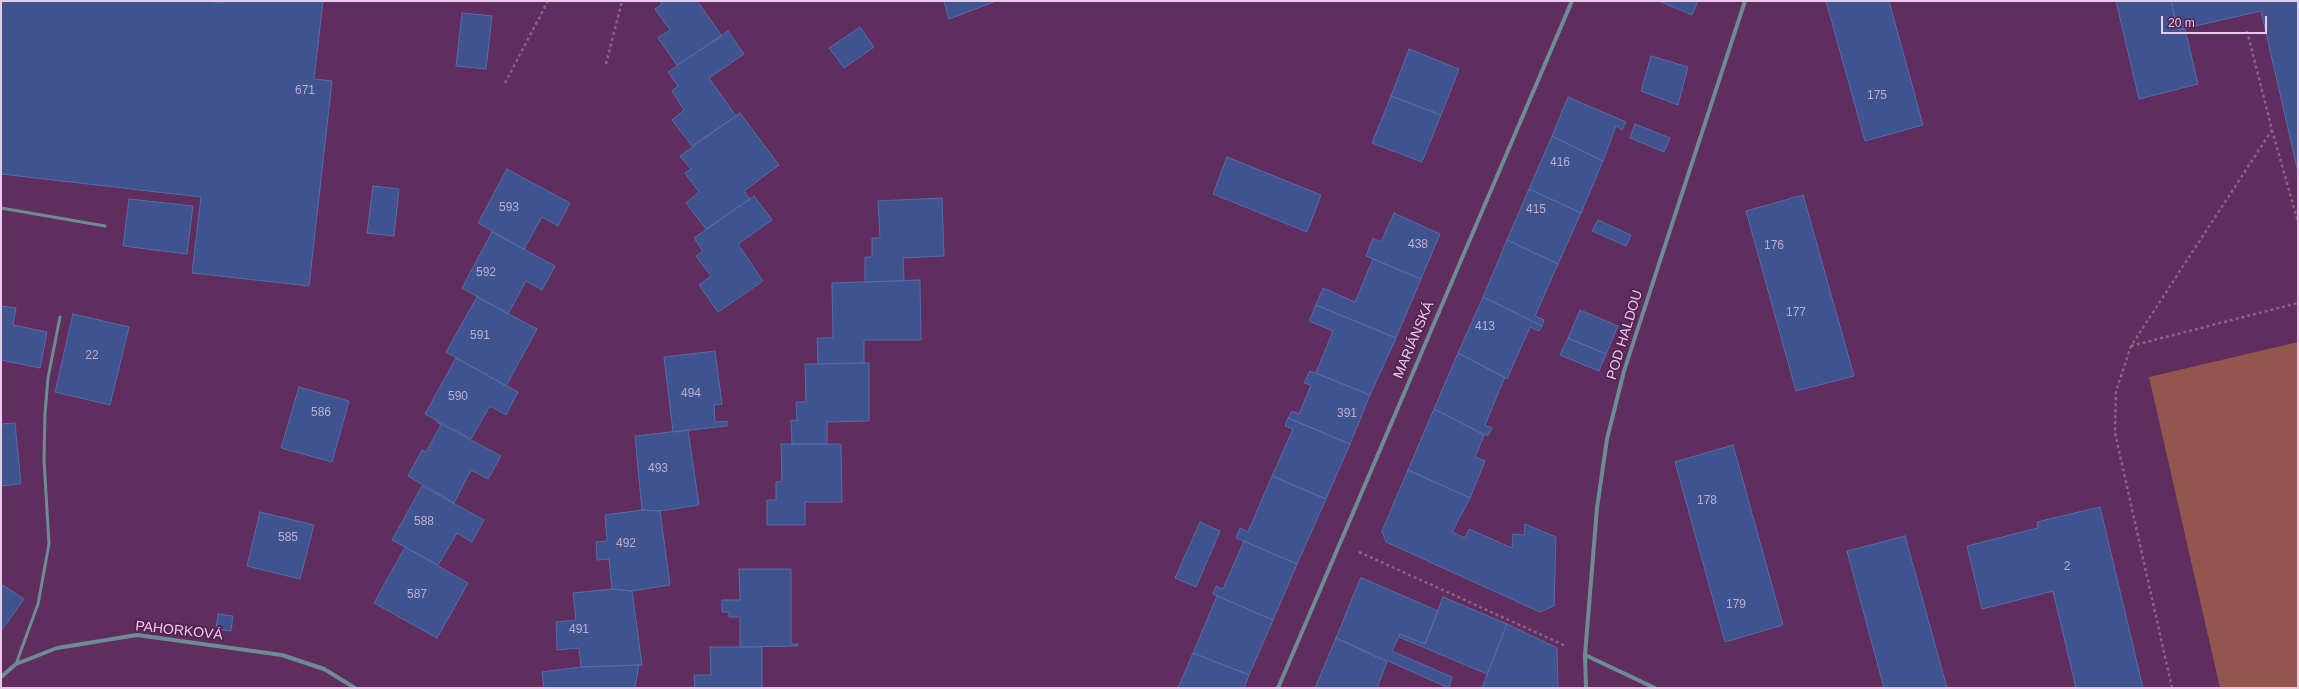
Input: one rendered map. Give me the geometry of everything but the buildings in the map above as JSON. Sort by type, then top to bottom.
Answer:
[{"type":"street","name":"MARIÁNSKÁ","points":[[1278,688],[1338,543],[1572,1]]},
{"type":"street","name":"POD HALDOU","points":[[1586,688],[1585,655],[1597,508],[1606,439],[1624,371],[1745,1]]},
{"type":"street","name":"PAHORKOVÁ","points":[[1,677],[16,664],[58,648],[137,635],[282,655],[324,669],[355,688]]},
{"type":"street","points":[[1585,655],[1655,688]]},
{"type":"lane","points":[[1,208],[105,226]]},
{"type":"lane","points":[[16,664],[24,636],[38,604],[49,544],[44,460],[45,413],[48,378],[60,318]]},
{"type":"path","points":[[505,83],[548,1]]},
{"type":"path","points":[[606,64],[622,1]]},
{"type":"path","points":[[2247,31],[2272,130],[2298,222]]},
{"type":"path","points":[[2172,688],[2115,433],[2116,392],[2131,346],[2272,130]]},
{"type":"path","points":[[2131,346],[2298,303]]},
{"type":"path","points":[[1338,543],[1585,655]]},
{"type":"shaded area","points":[[2298,342],[2298,688],[2220,688],[2149,377]]}]
